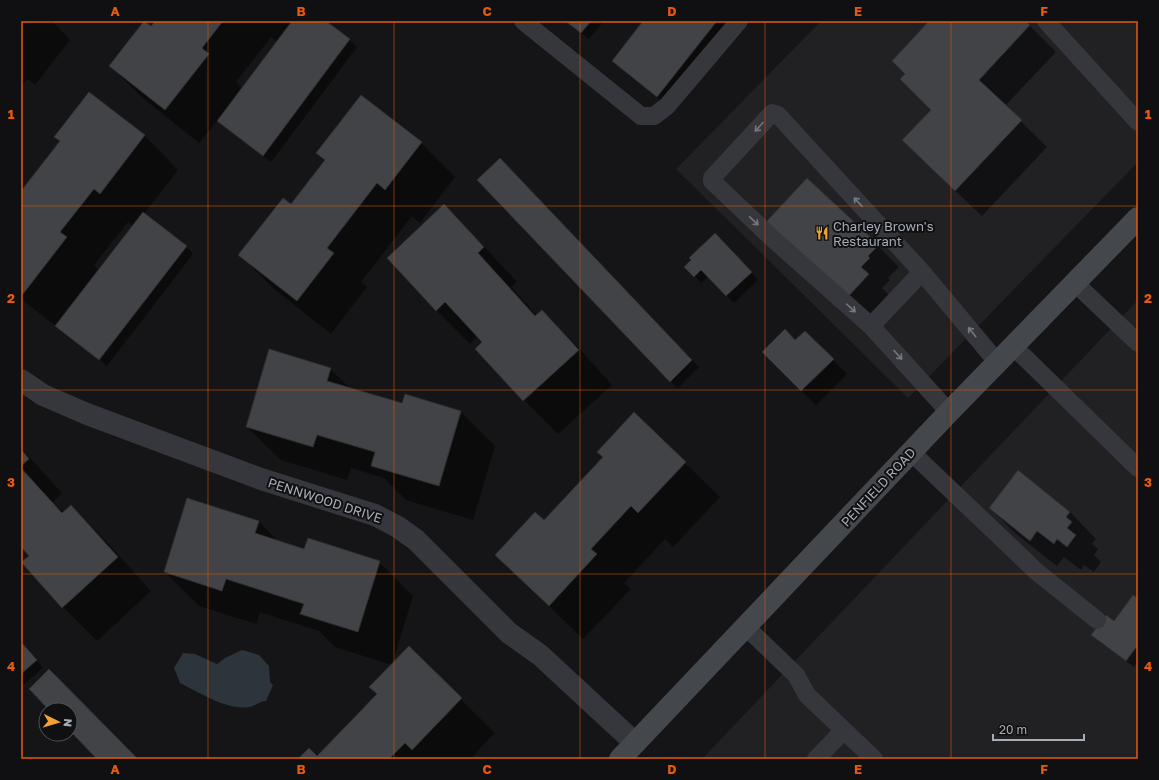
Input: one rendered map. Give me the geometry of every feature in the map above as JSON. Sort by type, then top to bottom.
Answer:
[{"type":"street","name":"PENFIELD ROAD","points":[[620,759],[949,412],[1138,218]]},
{"type":"street","name":"PENNWOOD DRIVE","points":[[21,380],[43,395],[88,414],[261,479],[375,515],[398,527],[416,540],[509,633],[540,655],[635,743]]},
{"type":"lane","points":[[523,21],[641,116],[654,116],[667,106],[739,21]]},
{"type":"lane","points":[[1046,21],[1138,122]]},
{"type":"lane","points":[[949,412],[871,326],[773,239],[712,181],[712,178],[772,113],[778,115],[922,272],[997,362]]},
{"type":"lane","points":[[871,326],[922,272]]},
{"type":"lane","points":[[1075,283],[1138,343]]},
{"type":"lane","points":[[1013,346],[1138,468]]},
{"type":"lane","points":[[911,452],[1037,572],[1097,620]]},
{"type":"lane","points":[[746,627],[796,675],[807,695],[874,759]]},
{"type":"lane","points":[[816,759],[844,730]]},
{"type":"shaded area","points":[[821,21],[1138,21],[1138,162],[908,398],[676,169]]},
{"type":"shaded area","points":[[1138,300],[1138,759],[702,759]]},
{"type":"shaded area","points":[[242,650],[259,655],[269,666],[270,682],[273,685],[266,701],[251,706],[232,706],[204,696],[180,683],[174,668],[183,653],[195,654],[217,664],[225,658]]},
{"type":"building","points":[[144,21],[151,26],[155,21],[223,21],[202,48],[209,54],[165,110],[109,66]]},
{"type":"building","points":[[292,21],[326,21],[350,39],[263,156],[217,121]]},
{"type":"building","points":[[565,21],[591,21],[581,33]]},
{"type":"building","points":[[643,21],[717,21],[657,97],[612,61]]},
{"type":"building","points":[[929,21],[1026,21],[1030,25],[979,80],[1022,120],[955,191],[902,140],[931,110],[900,79],[905,74],[892,61]]},
{"type":"building","points":[[89,92],[145,135],[100,194],[94,189],[60,232],[67,237],[23,294],[21,293],[21,191],[60,141],[54,137]]},
{"type":"building","points":[[361,95],[422,142],[385,190],[377,183],[327,248],[334,253],[297,301],[238,255],[283,198],[291,204],[325,160],[316,153]]},
{"type":"building","points":[[500,158],[692,360],[670,382],[477,180]]},
{"type":"building","name":"Charley Brown's Restaurant","points":[[807,178],[879,245],[868,256],[870,258],[861,267],[869,274],[847,298],[766,222]]},
{"type":"building","points":[[444,204],[484,247],[478,253],[535,316],[542,310],[579,350],[523,401],[475,349],[482,342],[445,302],[436,311],[387,258]]},
{"type":"building","points":[[143,212],[187,246],[99,360],[55,326]]},
{"type":"building","points":[[715,233],[752,272],[726,296],[701,270],[694,277],[684,267],[691,260],[689,258]]},
{"type":"building","points":[[785,329],[795,340],[805,331],[834,359],[801,391],[762,352]]},
{"type":"building","points":[[269,349],[331,368],[327,381],[402,403],[405,394],[461,411],[439,486],[371,466],[375,452],[317,435],[313,447],[246,427]]},
{"type":"building","points":[[634,412],[686,462],[638,513],[631,506],[591,549],[597,554],[549,606],[495,555],[535,512],[544,520],[603,457],[597,452]]},
{"type":"building","points":[[21,449],[29,459],[21,466]]},
{"type":"building","points":[[21,468],[62,513],[71,505],[118,557],[62,608],[21,562],[29,556],[21,547]]},
{"type":"building","points":[[1018,470],[1070,512],[1066,517],[1072,522],[1067,528],[1076,535],[1067,547],[1057,539],[1054,544],[1037,531],[1030,541],[989,508]]},
{"type":"building","points":[[187,498],[259,521],[255,533],[304,549],[308,538],[380,561],[358,632],[300,614],[304,604],[226,579],[222,591],[164,572]]},
{"type":"building","points":[[1133,595],[1138,598],[1138,645],[1126,661],[1091,635],[1106,615],[1114,621]]},
{"type":"building","points":[[21,642],[37,660],[21,674]]},
{"type":"building","points":[[409,646],[462,698],[412,750],[405,743],[389,759],[298,759],[309,748],[317,756],[377,694],[369,687]]},
{"type":"building","points":[[49,669],[138,759],[97,759],[78,739],[78,702],[41,702],[29,689]]},
{"type":"place","name":"Charley Brown's Restaurant","points":[[822,233]]}]
